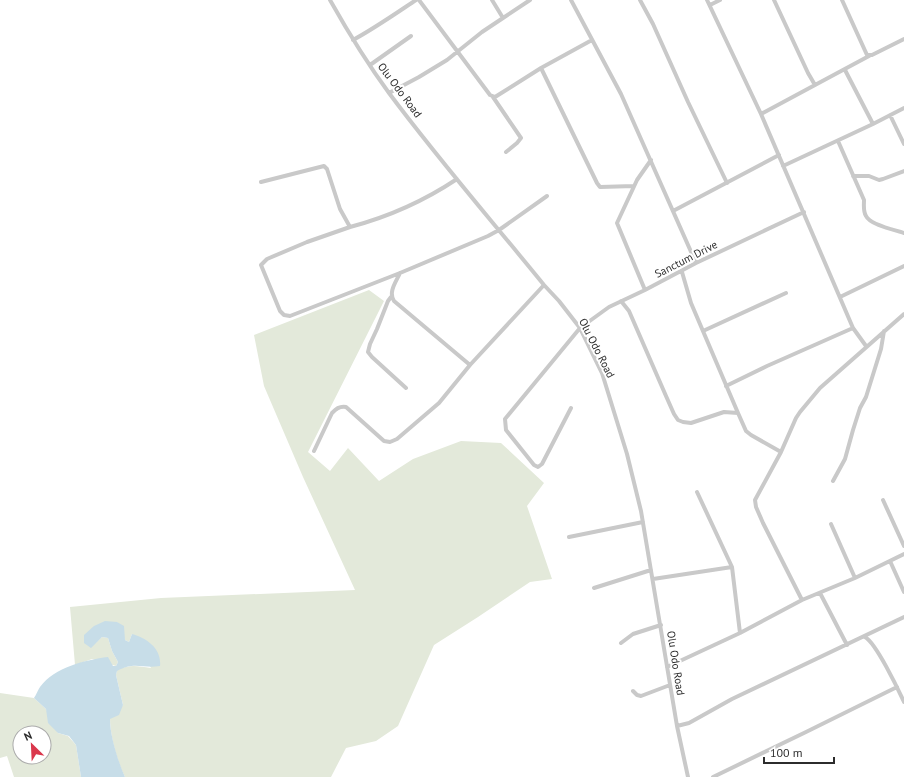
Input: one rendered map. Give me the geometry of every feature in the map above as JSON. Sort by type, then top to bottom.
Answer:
[{"type":"street","name":"Olu Odo Road","points":[[330,0],[353,40],[389,93],[457,180],[580,328],[602,373],[627,454],[643,522],[677,726],[688,777]]},
{"type":"street","points":[[353,40],[379,26],[391,16],[416,0]]},
{"type":"street","points":[[419,0],[493,97],[521,138],[506,152]]},
{"type":"street","points":[[492,0],[503,18]]},
{"type":"street","points":[[389,93],[447,60],[482,32],[530,0]]},
{"type":"street","points":[[571,0],[621,94],[674,210],[696,263]]},
{"type":"street","points":[[640,0],[653,24],[727,183]]},
{"type":"street","points":[[707,0],[761,114],[853,328],[866,346]]},
{"type":"street","points":[[710,5],[720,0]]},
{"type":"street","points":[[774,0],[815,85]]},
{"type":"street","points":[[842,0],[866,53],[870,56]]},
{"type":"street","points":[[370,65],[412,36]]},
{"type":"street","points":[[761,114],[904,39]]},
{"type":"street","points":[[493,97],[592,40]]},
{"type":"street","points":[[541,68],[600,187],[634,186]]},
{"type":"street","points":[[845,70],[873,124]]},
{"type":"street","points":[[783,166],[838,141],[904,108]]},
{"type":"street","points":[[890,115],[904,144]]},
{"type":"street","points":[[838,141],[864,200],[866,217],[871,222],[904,233]]},
{"type":"street","points":[[674,210],[779,155]]},
{"type":"street","points":[[645,290],[617,223],[634,186],[650,160]]},
{"type":"street","points":[[261,182],[324,166],[327,169],[340,209],[350,227]]},
{"type":"street","points":[[853,176],[869,176],[879,180],[904,171]]},
{"type":"street","points":[[457,180],[419,202],[377,219],[307,242],[267,260],[262,265],[266,280],[280,312],[284,315],[290,316],[400,273],[499,230],[547,196]]},
{"type":"street","name":"Sanctum Drive","points":[[571,408],[542,464],[538,467],[534,465],[506,430],[505,419],[580,328],[609,307],[682,272],[696,263],[804,212]]},
{"type":"street","points":[[840,297],[904,266]]},
{"type":"street","points":[[682,272],[703,331],[746,430],[751,435],[781,452]]},
{"type":"street","points":[[400,273],[368,352],[406,388]]},
{"type":"street","points":[[314,451],[332,413],[337,408],[342,406],[346,407],[384,441],[390,442],[397,439],[439,403],[470,366],[544,285]]},
{"type":"street","points":[[703,331],[786,293]]},
{"type":"street","points":[[391,296],[394,301],[470,366]]},
{"type":"street","points":[[621,301],[629,312],[678,420],[692,423],[724,412],[738,413]]},
{"type":"street","points":[[802,600],[756,507],[755,500],[781,452],[796,418],[820,388],[904,314]]},
{"type":"street","points":[[726,386],[853,328]]},
{"type":"street","points":[[833,482],[845,459],[858,415],[866,397],[881,349],[884,331]]},
{"type":"street","points":[[697,492],[732,567],[740,633]]},
{"type":"street","points":[[883,500],[904,546]]},
{"type":"street","points":[[569,537],[643,522]]},
{"type":"street","points":[[831,524],[855,578]]},
{"type":"street","points":[[667,667],[740,633],[802,600],[855,578],[904,554]]},
{"type":"street","points":[[890,561],[904,592]]},
{"type":"street","points":[[653,579],[732,567]]},
{"type":"street","points":[[594,588],[651,570]]},
{"type":"street","points":[[820,593],[847,645]]},
{"type":"street","points":[[677,726],[689,722],[732,699],[865,637],[904,617]]},
{"type":"street","points":[[621,643],[633,634],[661,625]]},
{"type":"street","points":[[865,637],[871,642],[897,686],[904,702]]},
{"type":"street","points":[[633,691],[637,696],[641,696],[670,685]]},
{"type":"street","points":[[713,777],[799,736],[897,686]]},
{"type":"green space","points":[[369,290],[384,301],[308,452],[330,471],[348,448],[379,481],[413,459],[461,441],[501,443],[544,483],[527,506],[552,579],[530,582],[434,645],[398,726],[376,741],[346,748],[331,777],[125,777],[114,748],[110,725],[110,718],[123,705],[116,675],[117,670],[130,666],[151,668],[132,634],[129,642],[125,640],[117,622],[91,647],[102,637],[108,638],[112,651],[118,662],[116,666],[92,659],[75,665],[70,607],[161,598],[355,590],[303,477],[264,386],[254,335]]},
{"type":"green space","points":[[0,693],[34,698],[46,709],[58,733],[68,736],[76,745],[81,777],[14,777],[7,756],[0,758]]},
{"type":"water","points":[[105,621],[117,622],[124,626],[125,640],[129,642],[132,634],[143,638],[156,649],[159,654],[160,666],[129,666],[117,671],[116,675],[123,705],[119,715],[110,719],[110,726],[115,748],[125,777],[81,777],[76,745],[69,736],[58,733],[52,725],[48,723],[46,709],[34,698],[46,680],[54,674],[71,666],[90,660],[108,657],[113,666],[116,666],[118,662],[112,651],[108,638],[102,637],[91,648],[84,643],[84,635],[94,626]]}]
